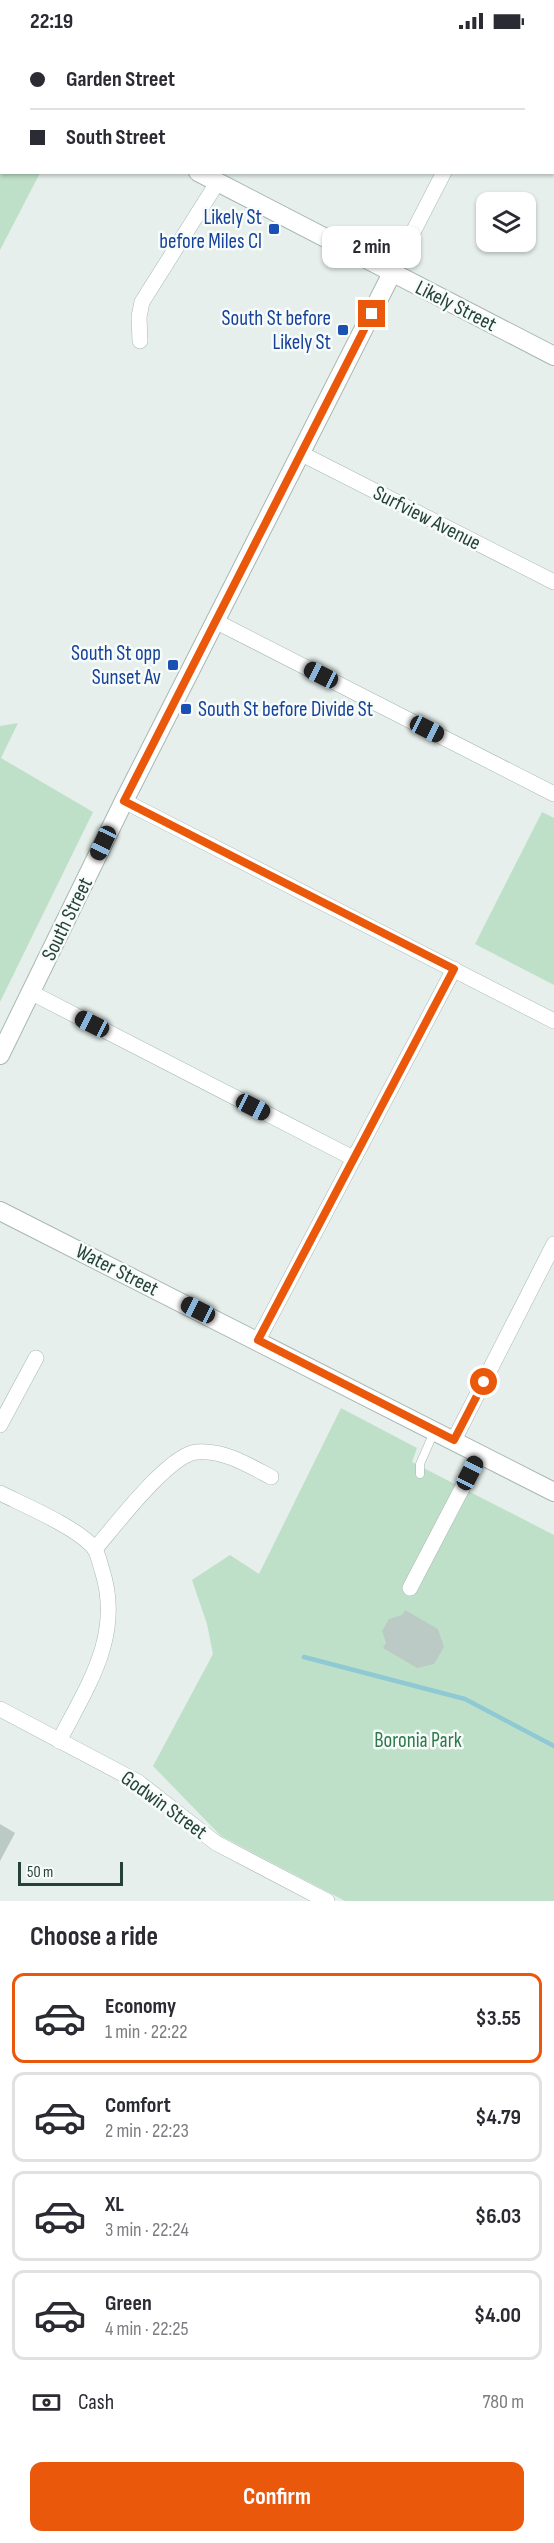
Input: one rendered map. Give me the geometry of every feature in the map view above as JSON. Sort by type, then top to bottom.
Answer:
[{"type":"street","name":"Likely Street","points":[[202,174],[554,356]]},
{"type":"street","name":"South Street","points":[[0,1055],[124,801],[443,174]]},
{"type":"street","points":[[140,341],[139,317],[142,302],[218,183]]},
{"type":"street","name":"Surfview Avenue","points":[[300,453],[554,582]]},
{"type":"street","points":[[215,621],[554,794]]},
{"type":"street","points":[[124,801],[554,1021]]},
{"type":"street","points":[[258,1340],[454,969]]},
{"type":"street","points":[[32,993],[353,1158]]},
{"type":"street","name":"Water Street","points":[[0,1211],[554,1492]]},
{"type":"street","points":[[454,1440],[554,1246]]},
{"type":"street","points":[[0,1425],[36,1358]]},
{"type":"street","points":[[95,1549],[163,1470],[195,1451],[231,1456],[271,1477]]},
{"type":"street","points":[[410,1588],[480,1454]]},
{"type":"street","points":[[0,1493],[67,1529],[95,1549],[105,1580],[110,1617],[102,1657],[59,1741]]},
{"type":"street","name":"Godwin Street","points":[[0,1709],[138,1782],[216,1843],[327,1901]]},
{"type":"lane","points":[[420,1474],[420,1464],[435,1431]]},
{"type":"green space","points":[[0,174],[39,174],[0,250]]},
{"type":"green space","points":[[18,723],[1,758],[93,812],[0,1002],[0,726]]},
{"type":"green space","points":[[542,812],[554,818],[554,985],[475,944]]},
{"type":"green space","name":"Boronia Park","points":[[341,1408],[417,1448],[412,1462],[554,1535],[554,1901],[345,1901],[221,1836],[153,1766],[213,1654],[207,1624],[192,1580],[230,1555],[259,1574]]},
{"type":"building","points":[[405,1610],[438,1629],[444,1647],[434,1664],[417,1668],[383,1648],[386,1643],[382,1631],[389,1619],[402,1615]]},
{"type":"building","points":[[0,1824],[15,1833],[0,1861]]},
{"type":"waterway","points":[[304,1657],[465,1699],[554,1746]]},
{"type":"place","name":"Likely St before Miles Cl","points":[[274,229]]},
{"type":"place","name":"South St before Likely St","points":[[343,330]]},
{"type":"place","name":"South St opp Sunset Av","points":[[173,665]]},
{"type":"place","name":"South St before Divide St","points":[[186,709]]},
{"type":"route","points":[[372,314],[124,801],[454,969],[258,1340],[454,1440],[484,1382]]}]
